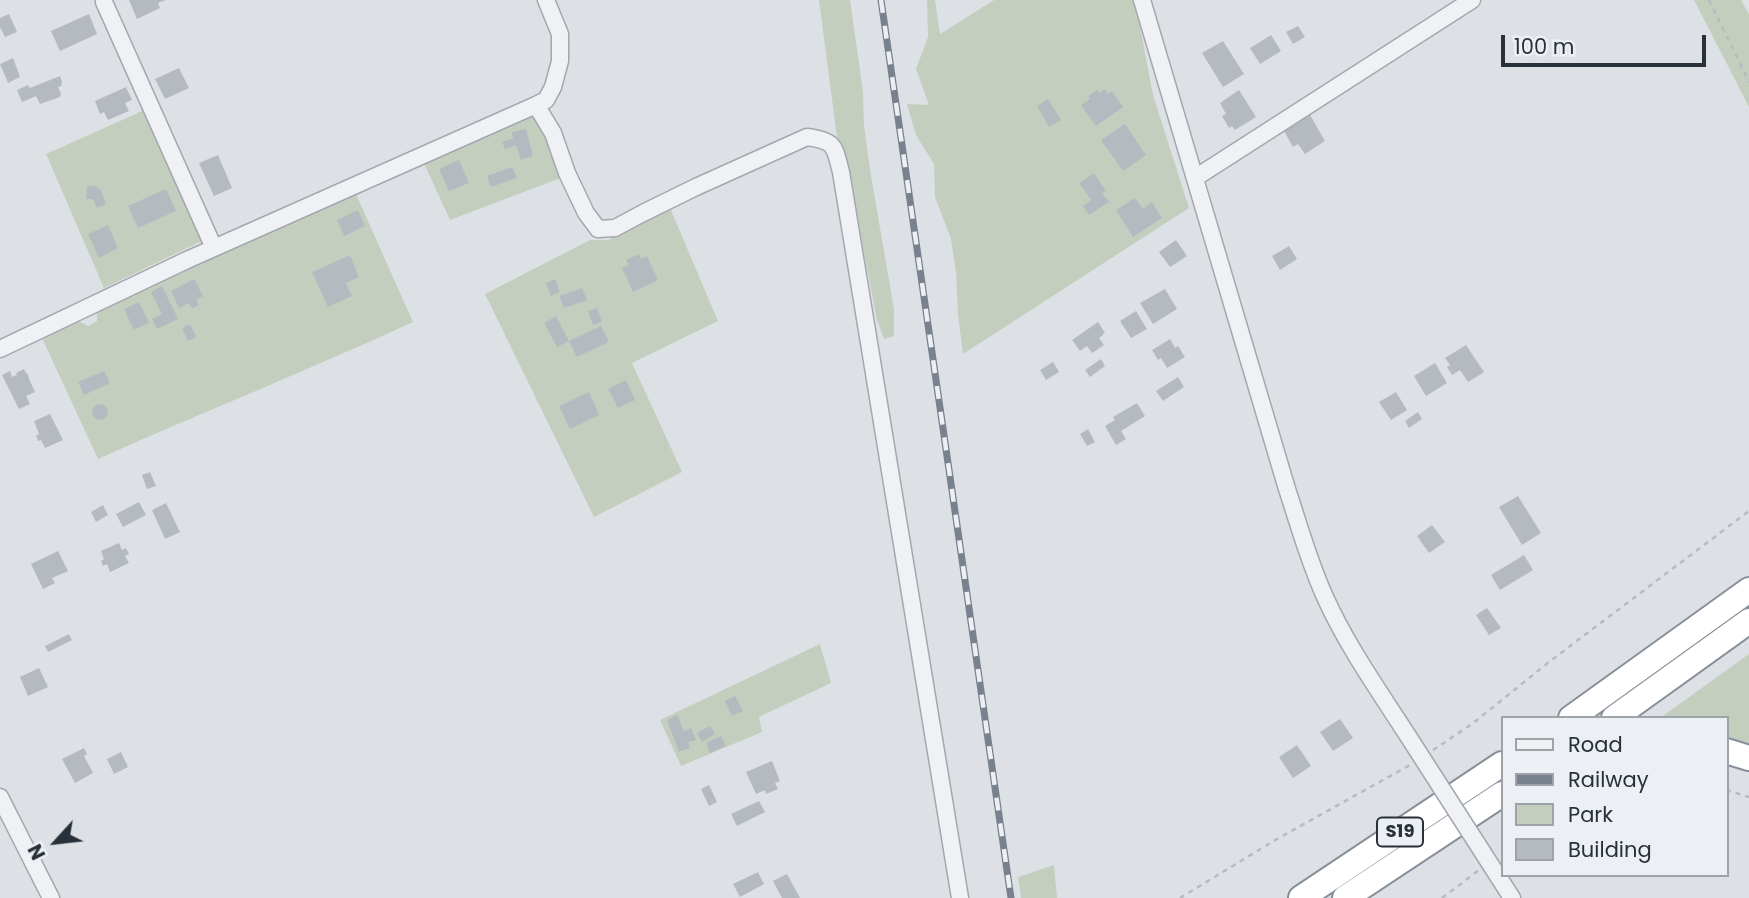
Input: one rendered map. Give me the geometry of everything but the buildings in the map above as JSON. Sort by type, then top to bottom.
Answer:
[{"type":"highway","points":[[1574,716],[1749,590]]},
{"type":"highway","points":[[1617,716],[1749,621]]},
{"type":"highway","points":[[1728,752],[1749,758]]},
{"type":"highway","name":"S19","points":[[1301,898],[1500,765]]},
{"type":"highway","name":"S19","points":[[1345,898],[1500,795]]},
{"type":"highway","points":[[1465,818],[1500,801]]},
{"type":"street","points":[[0,349],[214,248],[546,100],[553,87],[560,61],[559,34],[546,0]]},
{"type":"street","points":[[1142,0],[1287,489],[1317,579],[1347,639],[1508,891]]},
{"type":"street","points":[[1195,178],[1472,0]]},
{"type":"street","points":[[104,2],[214,248]]},
{"type":"street","points":[[536,105],[553,133],[567,173],[586,213],[598,229],[615,229],[643,212],[807,137],[824,140],[834,149],[841,172],[960,898]]},
{"type":"street","points":[[0,797],[51,898]]},
{"type":"path","points":[[1709,0],[1749,82]]},
{"type":"path","points":[[1428,753],[1472,724],[1549,662],[1749,511]]},
{"type":"path","points":[[1180,898],[1276,839],[1418,760]]},
{"type":"path","points":[[1728,791],[1749,797]]},
{"type":"path","points":[[1442,898],[1482,868]]},
{"type":"green space","points":[[819,0],[850,0],[863,92],[870,170],[894,309],[894,336],[884,339],[877,320],[855,207],[837,138]]},
{"type":"green space","points":[[927,0],[935,0],[940,34],[994,0],[1135,0],[1153,95],[1189,208],[963,354],[951,239],[935,197],[934,164],[916,135],[907,104],[929,105],[916,69],[928,37]]},
{"type":"green space","points":[[1694,0],[1741,0],[1749,14],[1749,107]]},
{"type":"green space","points":[[149,108],[206,239],[104,288],[46,154]]},
{"type":"green space","points":[[530,114],[539,119],[563,177],[450,220],[423,161]]},
{"type":"green space","points":[[355,192],[413,322],[98,459],[41,336],[74,319],[88,326],[97,321],[97,308]]},
{"type":"green space","points":[[670,208],[718,321],[632,363],[682,472],[594,517],[485,294],[590,240],[608,240]]},
{"type":"green space","points":[[820,644],[831,683],[759,717],[762,732],[681,766],[660,720]]},
{"type":"green space","points":[[1749,654],[1749,743],[1728,738],[1728,716],[1663,716]]},
{"type":"green space","points":[[1054,865],[1057,898],[1021,898],[1018,877]]},
{"type":"railway","points":[[881,0],[1011,898]]}]
